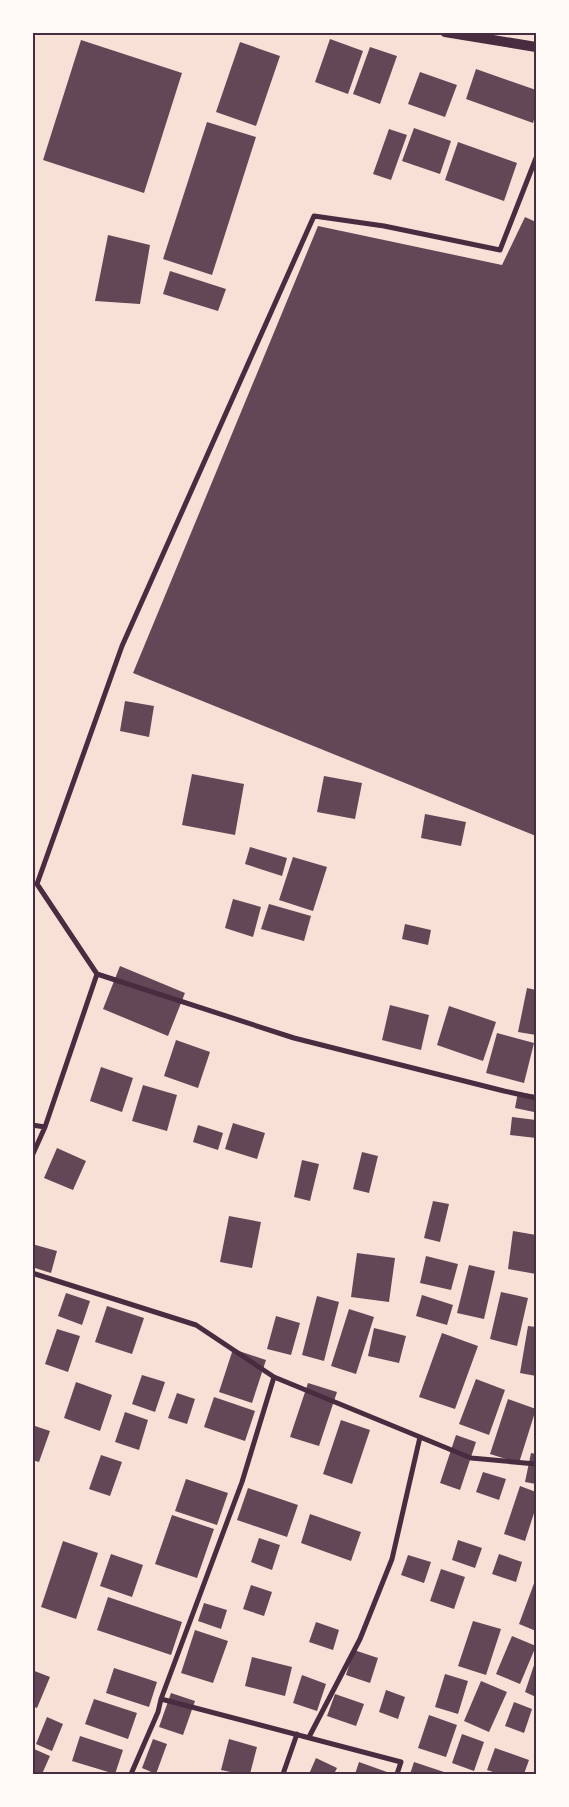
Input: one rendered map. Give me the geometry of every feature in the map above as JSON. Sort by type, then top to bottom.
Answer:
[{"type":"main road","points":[[445,32],[536,47]]},
{"type":"street","points":[[536,158],[500,250],[384,226],[314,216],[122,646],[37,884],[97,974],[294,1038],[536,1098]]},
{"type":"street","points":[[32,1156],[45,1127],[97,974]]},
{"type":"street","points":[[32,1125],[45,1127]]},
{"type":"street","points":[[32,1273],[196,1325],[274,1377],[471,1458],[536,1464]]},
{"type":"street","points":[[131,1774],[158,1712],[160,1699],[242,1482],[274,1377]]},
{"type":"street","points":[[309,1737],[360,1639],[392,1559],[420,1437]]},
{"type":"street","points":[[160,1699],[401,1762],[397,1774]]},
{"type":"street","points":[[283,1774],[297,1734]]},
{"type":"building","points":[[330,39],[363,51],[348,94],[315,82]]},
{"type":"building","points":[[81,40],[182,73],[144,193],[43,160]]},
{"type":"building","points":[[240,42],[280,56],[256,126],[216,112]]},
{"type":"building","points":[[370,47],[397,56],[380,104],[353,94]]},
{"type":"building","points":[[476,69],[536,90],[536,113],[533,123],[466,99]]},
{"type":"building","points":[[420,72],[457,85],[445,117],[408,104]]},
{"type":"building","points":[[207,122],[256,137],[212,275],[163,259]]},
{"type":"building","points":[[414,128],[451,141],[440,174],[402,161]]},
{"type":"building","points":[[389,129],[407,135],[391,180],[373,174]]},
{"type":"building","points":[[458,142],[517,163],[504,201],[445,180]]},
{"type":"building","points":[[525,217],[536,222],[536,836],[133,673],[318,226],[502,265]]},
{"type":"building","points":[[108,235],[150,245],[140,304],[95,301]]},
{"type":"building","points":[[170,271],[226,289],[218,311],[163,294]]},
{"type":"building","points":[[125,701],[154,706],[149,737],[120,731]]},
{"type":"building","points":[[192,774],[244,784],[235,835],[182,825]]},
{"type":"building","points":[[324,776],[362,783],[355,819],[317,812]]},
{"type":"building","points":[[425,814],[466,822],[461,846],[421,838]]},
{"type":"building","points":[[250,847],[287,858],[282,876],[245,864]]},
{"type":"building","points":[[293,857],[327,867],[313,911],[279,900]]},
{"type":"building","points":[[233,899],[261,907],[253,937],[225,928]]},
{"type":"building","points":[[269,904],[311,916],[304,941],[261,929]]},
{"type":"building","points":[[405,924],[431,930],[428,945],[402,939]]},
{"type":"building","points":[[120,966],[185,993],[168,1036],[103,1009]]},
{"type":"building","points":[[527,988],[536,990],[536,1035],[518,1032]]},
{"type":"building","points":[[390,1005],[429,1015],[421,1050],[382,1040]]},
{"type":"building","points":[[449,1006],[496,1022],[483,1061],[437,1045]]},
{"type":"building","points":[[497,1033],[534,1043],[524,1083],[486,1073]]},
{"type":"building","points":[[176,1040],[210,1052],[198,1088],[164,1076]]},
{"type":"building","points":[[101,1067],[133,1078],[122,1112],[90,1101]]},
{"type":"building","points":[[143,1085],[177,1095],[167,1131],[132,1121]]},
{"type":"building","points":[[518,1092],[536,1095],[534,1112],[515,1108]]},
{"type":"building","points":[[512,1117],[536,1120],[536,1138],[510,1135]]},
{"type":"building","points":[[233,1123],[265,1133],[257,1159],[225,1149]]},
{"type":"building","points":[[198,1125],[223,1133],[218,1150],[193,1142]]},
{"type":"building","points":[[57,1148],[86,1161],[73,1190],[44,1178]]},
{"type":"building","points":[[362,1152],[378,1156],[369,1193],[353,1189]]},
{"type":"building","points":[[302,1160],[319,1164],[310,1201],[294,1197]]},
{"type":"building","points":[[433,1201],[449,1204],[440,1242],[424,1238]]},
{"type":"building","points":[[229,1216],[261,1222],[252,1268],[220,1262]]},
{"type":"building","points":[[513,1231],[536,1235],[536,1274],[508,1269]]},
{"type":"building","points":[[32,1244],[57,1251],[51,1273],[32,1267]]},
{"type":"building","points":[[357,1253],[395,1258],[389,1302],[351,1297]]},
{"type":"building","points":[[426,1256],[458,1264],[451,1290],[420,1283]]},
{"type":"building","points":[[469,1265],[495,1271],[484,1319],[457,1313]]},
{"type":"building","points":[[501,1292],[528,1298],[517,1346],[490,1339]]},
{"type":"building","points":[[66,1293],[90,1301],[82,1325],[58,1316]]},
{"type":"building","points":[[422,1295],[453,1305],[447,1325],[416,1316]]},
{"type":"building","points":[[317,1296],[339,1302],[324,1361],[302,1355]]},
{"type":"building","points":[[107,1306],[144,1318],[132,1354],[95,1342]]},
{"type":"building","points":[[349,1309],[374,1317],[356,1374],[331,1366]]},
{"type":"building","points":[[276,1316],[300,1323],[291,1355],[267,1349]]},
{"type":"building","points":[[528,1326],[536,1327],[536,1376],[520,1373]]},
{"type":"building","points":[[374,1328],[406,1336],[399,1363],[368,1356]]},
{"type":"building","points":[[57,1329],[80,1336],[68,1372],[45,1364]]},
{"type":"building","points":[[442,1333],[478,1346],[455,1409],[419,1397]]},
{"type":"building","points":[[233,1349],[266,1360],[252,1403],[219,1392]]},
{"type":"building","points":[[142,1375],[165,1382],[155,1412],[132,1404]]},
{"type":"building","points":[[476,1379],[505,1390],[489,1435],[459,1424]]},
{"type":"building","points":[[76,1382],[112,1395],[100,1431],[64,1418]]},
{"type":"building","points":[[308,1383],[337,1392],[319,1446],[290,1437]]},
{"type":"building","points":[[177,1393],[195,1399],[187,1424],[168,1418]]},
{"type":"building","points":[[214,1397],[255,1411],[245,1441],[204,1427]]},
{"type":"building","points":[[508,1399],[536,1409],[519,1463],[490,1454]]},
{"type":"building","points":[[125,1412],[148,1420],[139,1450],[115,1442]]},
{"type":"building","points":[[341,1420],[370,1430],[352,1484],[323,1474]]},
{"type":"building","points":[[32,1425],[50,1431],[39,1462],[32,1460]]},
{"type":"building","points":[[456,1435],[476,1442],[460,1490],[440,1483]]},
{"type":"building","points":[[531,1453],[536,1454],[536,1484],[525,1482]]},
{"type":"building","points":[[101,1455],[122,1462],[110,1496],[89,1489]]},
{"type":"building","points":[[483,1472],[506,1479],[499,1500],[476,1492]]},
{"type":"building","points":[[186,1479],[228,1493],[217,1525],[175,1511]]},
{"type":"building","points":[[520,1486],[536,1492],[536,1507],[525,1541],[504,1534]]},
{"type":"building","points":[[248,1488],[298,1505],[287,1537],[237,1520]]},
{"type":"building","points":[[310,1514],[361,1532],[351,1561],[301,1543]]},
{"type":"building","points":[[172,1515],[214,1529],[197,1578],[155,1564]]},
{"type":"building","points":[[259,1538],[280,1545],[272,1570],[251,1562]]},
{"type":"building","points":[[458,1540],[482,1548],[475,1568],[452,1560]]},
{"type":"building","points":[[63,1541],[98,1553],[76,1619],[41,1607]]},
{"type":"building","points":[[111,1554],[143,1565],[132,1597],[100,1586]]},
{"type":"building","points":[[499,1554],[522,1562],[516,1582],[492,1574]]},
{"type":"building","points":[[408,1555],[431,1562],[424,1583],[401,1575]]},
{"type":"building","points":[[441,1569],[465,1577],[454,1609],[430,1601]]},
{"type":"building","points":[[536,1578],[536,1631],[519,1624]]},
{"type":"building","points":[[251,1585],[272,1592],[264,1616],[243,1609]]},
{"type":"building","points":[[108,1597],[182,1622],[171,1655],[97,1630]]},
{"type":"building","points":[[204,1603],[227,1610],[221,1629],[198,1621]]},
{"type":"building","points":[[473,1621],[501,1629],[486,1675],[458,1666]]},
{"type":"building","points":[[316,1622],[339,1630],[333,1650],[309,1642]]},
{"type":"building","points":[[195,1630],[228,1641],[213,1683],[181,1673]]},
{"type":"building","points":[[512,1636],[536,1646],[520,1684],[496,1674]]},
{"type":"building","points":[[354,1650],[378,1658],[370,1683],[346,1675]]},
{"type":"building","points":[[252,1657],[292,1667],[285,1696],[245,1686]]},
{"type":"building","points":[[536,1659],[536,1697],[525,1692]]},
{"type":"building","points":[[114,1668],[157,1682],[149,1707],[106,1693]]},
{"type":"building","points":[[32,1670],[50,1677],[37,1708],[32,1706]]},
{"type":"building","points":[[445,1674],[468,1681],[458,1714],[435,1707]]},
{"type":"building","points":[[302,1675],[326,1684],[317,1711],[293,1703]]},
{"type":"building","points":[[481,1681],[507,1692],[489,1732],[464,1721]]},
{"type":"building","points":[[386,1690],[405,1697],[398,1719],[379,1712]]},
{"type":"building","points":[[171,1693],[195,1701],[183,1735],[159,1727]]},
{"type":"building","points":[[335,1694],[364,1704],[356,1726],[327,1716]]},
{"type":"building","points":[[94,1699],[137,1713],[128,1739],[85,1724]]},
{"type":"building","points":[[514,1702],[532,1709],[524,1733],[505,1726]]},
{"type":"building","points":[[429,1715],[457,1725],[446,1757],[418,1748]]},
{"type":"building","points":[[47,1717],[63,1724],[52,1751],[36,1744]]},
{"type":"building","points":[[462,1734],[484,1742],[474,1771],[452,1763]]},
{"type":"building","points":[[80,1736],[123,1750],[115,1774],[72,1761]]},
{"type":"building","points":[[153,1739],[167,1744],[156,1774],[142,1768]]},
{"type":"building","points":[[229,1739],[257,1747],[250,1774],[221,1770]]},
{"type":"building","points":[[495,1748],[529,1760],[524,1774],[499,1774],[487,1770]]},
{"type":"building","points":[[34,1749],[50,1756],[42,1774],[32,1774],[32,1753]]},
{"type":"building","points":[[316,1758],[337,1768],[334,1774],[309,1774]]},
{"type":"building","points":[[359,1762],[387,1772],[386,1774],[355,1774]]},
{"type":"building","points":[[414,1762],[450,1774],[410,1774]]}]
